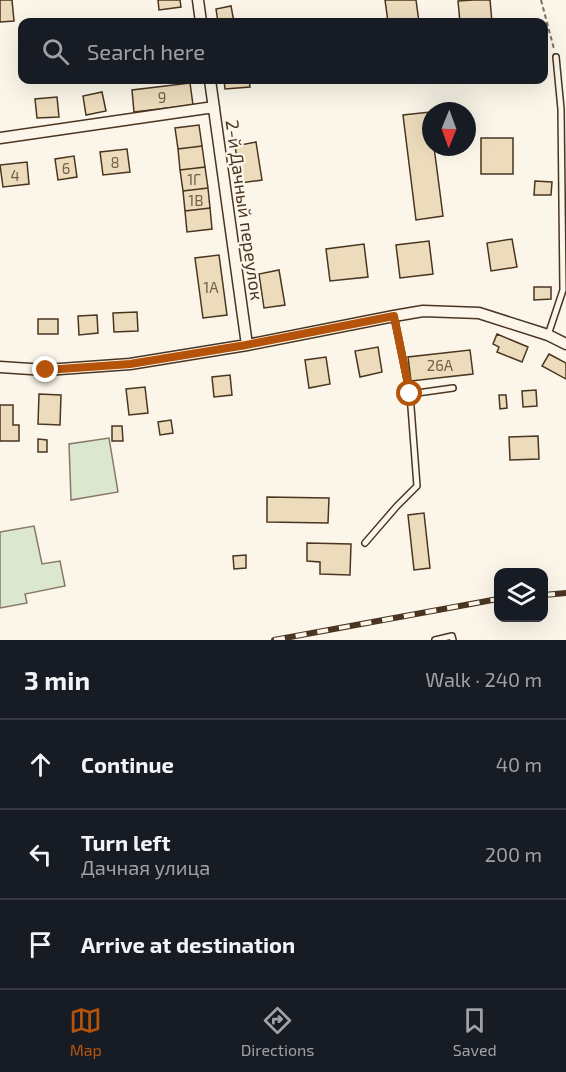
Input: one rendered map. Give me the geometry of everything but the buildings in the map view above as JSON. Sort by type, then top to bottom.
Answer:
[{"type":"street","points":[[198,0],[200,18]]},
{"type":"street","name":"2-й Дачный переулок","points":[[211,84],[246,345]]},
{"type":"street","points":[[0,138],[214,107]]},
{"type":"street","points":[[0,367],[46,370],[130,364],[246,345],[423,311],[479,313],[548,335],[566,344]]},
{"type":"lane","points":[[548,335],[563,290],[561,109],[556,57]]},
{"type":"lane","points":[[365,543],[417,486],[410,394],[394,316]]},
{"type":"lane","points":[[410,394],[453,388]]},
{"type":"lane","points":[[435,640],[452,636],[453,640]]},
{"type":"path","points":[[541,0],[546,18]]},
{"type":"path","points":[[548,27],[556,57]]},
{"type":"green space","points":[[109,438],[118,492],[71,500],[69,444]]},
{"type":"green space","points":[[34,526],[42,564],[60,561],[65,586],[25,594],[27,603],[0,608],[0,532]]},
{"type":"railway","points":[[548,595],[566,593]]},
{"type":"railway","points":[[274,640],[494,600]]},
{"type":"route","points":[[46,370],[130,364],[246,345],[394,316],[410,394]]}]
